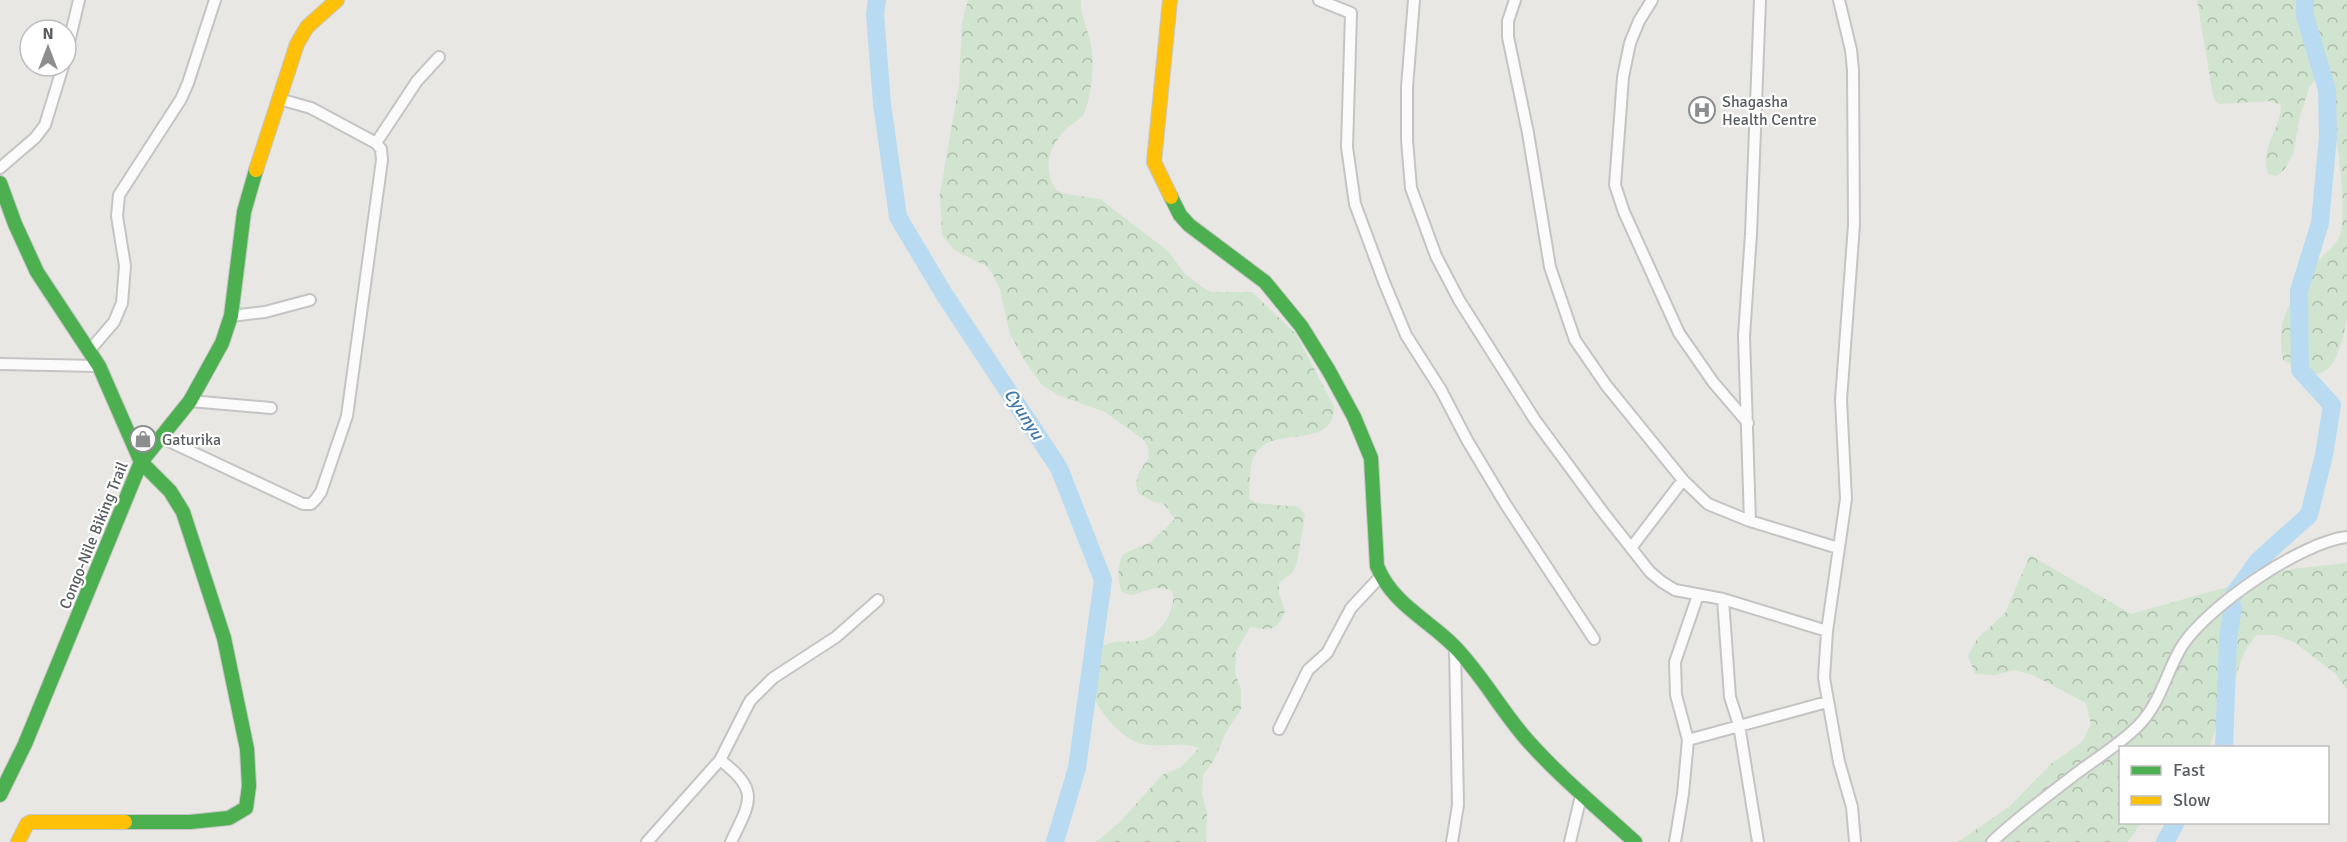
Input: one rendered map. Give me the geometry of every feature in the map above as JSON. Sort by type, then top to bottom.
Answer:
[{"type":"street","points":[[75,18],[79,0]]},
{"type":"street","points":[[89,351],[114,322],[122,303],[125,266],[117,216],[119,195],[181,99],[215,0]]},
{"type":"street","name":"Congo-Nile Biking Trail","points":[[0,795],[25,744],[141,462],[189,401],[215,360],[231,316],[244,212],[250,187],[297,44],[307,27],[337,0]]},
{"type":"street","points":[[1170,0],[1154,162],[1180,215],[1189,225],[1265,282],[1301,326],[1329,370],[1354,417],[1371,458],[1377,566],[1380,577],[1416,616],[1455,647],[1527,740],[1581,796],[1630,840]]},
{"type":"street","points":[[1319,0],[1351,13],[1346,134],[1353,190],[1358,214],[1406,335],[1441,390],[1467,440],[1506,505],[1594,639]]},
{"type":"street","points":[[1414,0],[1407,87],[1408,164],[1411,188],[1436,256],[1459,300],[1535,420],[1631,548],[1650,572],[1662,582],[1675,590],[1723,599],[1827,631]]},
{"type":"street","points":[[1515,0],[1508,21],[1508,37],[1528,133],[1550,267],[1575,340],[1606,385],[1683,480],[1708,504],[1749,521],[1838,548]]},
{"type":"street","points":[[1652,0],[1639,21],[1630,43],[1623,77],[1615,185],[1628,221],[1680,333],[1713,382],[1748,423]]},
{"type":"street","points":[[1749,521],[1744,336],[1751,234],[1760,0]]},
{"type":"street","points":[[1839,0],[1851,50],[1853,70],[1854,225],[1841,400],[1845,520],[1838,548],[1827,631],[1824,678],[1839,762],[1852,807],[1855,842]]},
{"type":"street","points":[[376,143],[417,81],[439,57]]},
{"type":"street","points":[[0,168],[35,138],[45,126],[59,78]]},
{"type":"street","points":[[160,437],[303,504],[311,504],[316,499],[325,482],[347,416],[382,160],[381,149],[376,143],[311,108],[279,99]]},
{"type":"street","points":[[0,183],[15,224],[37,272],[99,366],[141,462],[170,491],[183,512],[224,638],[245,740],[248,802],[241,813],[229,818],[190,822],[29,822],[18,842]]},
{"type":"street","points":[[231,316],[265,312],[310,300]]},
{"type":"street","points":[[0,364],[99,366]]},
{"type":"street","points":[[189,401],[271,408]]},
{"type":"street","points":[[1631,548],[1683,480]]},
{"type":"street","points":[[1992,842],[2074,775],[2124,740],[2141,723],[2158,699],[2182,646],[2197,628],[2219,608],[2280,564],[2314,547],[2347,537]]},
{"type":"street","points":[[1279,729],[1308,670],[1327,653],[1351,608],[1380,577]]},
{"type":"street","points":[[1675,842],[1683,794],[1688,740],[1676,695],[1675,662],[1698,595]]},
{"type":"street","points":[[1723,599],[1730,698],[1739,725],[1758,842]]},
{"type":"street","points":[[647,842],[720,760],[750,701],[773,678],[837,637],[878,600]]},
{"type":"street","points":[[1452,842],[1458,805],[1455,647]]},
{"type":"street","points":[[1688,740],[1827,702]]},
{"type":"street","points":[[720,760],[746,785],[749,798],[731,842]]},
{"type":"street","points":[[1570,842],[1581,796]]},
{"type":"green space","points":[[968,0],[1081,0],[1092,48],[1091,87],[1083,115],[1067,128],[1052,149],[1049,173],[1056,190],[1065,194],[1100,199],[1168,251],[1185,274],[1211,292],[1252,292],[1296,334],[1334,407],[1331,421],[1324,429],[1313,434],[1273,441],[1262,446],[1252,460],[1249,499],[1257,503],[1299,507],[1305,515],[1297,563],[1293,572],[1279,583],[1279,593],[1285,611],[1282,618],[1276,627],[1263,629],[1250,627],[1236,652],[1235,672],[1241,690],[1241,709],[1225,734],[1214,760],[1203,775],[1202,794],[1207,813],[1206,842],[1096,842],[1119,823],[1162,775],[1181,767],[1199,748],[1186,745],[1148,745],[1123,734],[1112,723],[1093,696],[1085,668],[1085,655],[1088,653],[1110,643],[1143,640],[1156,633],[1166,621],[1172,607],[1173,592],[1158,588],[1131,595],[1122,592],[1118,573],[1123,554],[1151,542],[1175,519],[1163,503],[1154,502],[1138,493],[1136,484],[1138,474],[1149,457],[1148,447],[1144,440],[1105,412],[1058,395],[1042,385],[1010,334],[1000,290],[992,273],[986,266],[954,250],[942,235],[940,194],[959,84],[962,22]]},
{"type":"green space","points":[[2197,0],[2347,0],[2347,320],[2337,356],[2326,370],[2318,373],[2306,372],[2283,360],[2281,338],[2286,311],[2314,266],[2334,245],[2341,233],[2341,178],[2325,84],[2315,80],[2309,88],[2300,116],[2293,154],[2284,170],[2277,176],[2268,174],[2266,155],[2278,123],[2281,105],[2270,101],[2219,104],[2213,96]]},
{"type":"green space","points":[[2030,555],[2131,614],[2292,569],[2347,563],[2347,690],[2336,674],[2294,642],[2275,635],[2256,635],[2245,651],[2209,746],[2119,746],[2119,824],[2140,824],[2128,842],[1958,842],[2010,806],[2051,764],[2082,742],[2091,724],[2086,703],[2033,675],[2014,670],[1995,675],[1975,674],[1968,656],[1977,639],[2005,613]]},
{"type":"waterway","name":"Cyunyu","points":[[877,0],[875,14],[882,104],[898,217],[944,294],[1059,468],[1103,580],[1077,768],[1055,842]]},
{"type":"waterway","points":[[2234,594],[2258,561],[2309,515],[2324,455],[2332,405],[2300,370],[2299,291],[2320,223],[2328,136],[2327,90],[2305,16],[2305,0]]},
{"type":"waterway","points":[[2224,746],[2228,639],[2233,607]]},
{"type":"waterway","points":[[2165,842],[2175,824]]},
{"type":"traffic: fast","points":[[0,795],[25,744],[141,462],[190,401],[222,343],[231,316],[244,212],[256,170]]},
{"type":"traffic: fast","points":[[0,183],[15,224],[37,272],[99,366],[141,462],[170,491],[183,512],[224,638],[247,749],[249,786],[246,808],[229,818],[190,822],[125,822]]},
{"type":"traffic: fast","points":[[1171,197],[1180,215],[1189,225],[1265,282],[1301,326],[1329,371],[1354,417],[1371,458],[1377,566],[1392,591],[1455,647],[1541,755],[1635,842]]},
{"type":"traffic: slow","points":[[256,170],[297,44],[307,27],[337,0]]},
{"type":"traffic: slow","points":[[1170,0],[1154,162],[1171,197]]},
{"type":"traffic: slow","points":[[18,842],[27,824],[31,822],[125,822]]},
{"type":"place","name":"Shagasha Health Centre","points":[[1702,110]]},
{"type":"place","name":"Gaturika","points":[[143,439]]}]
